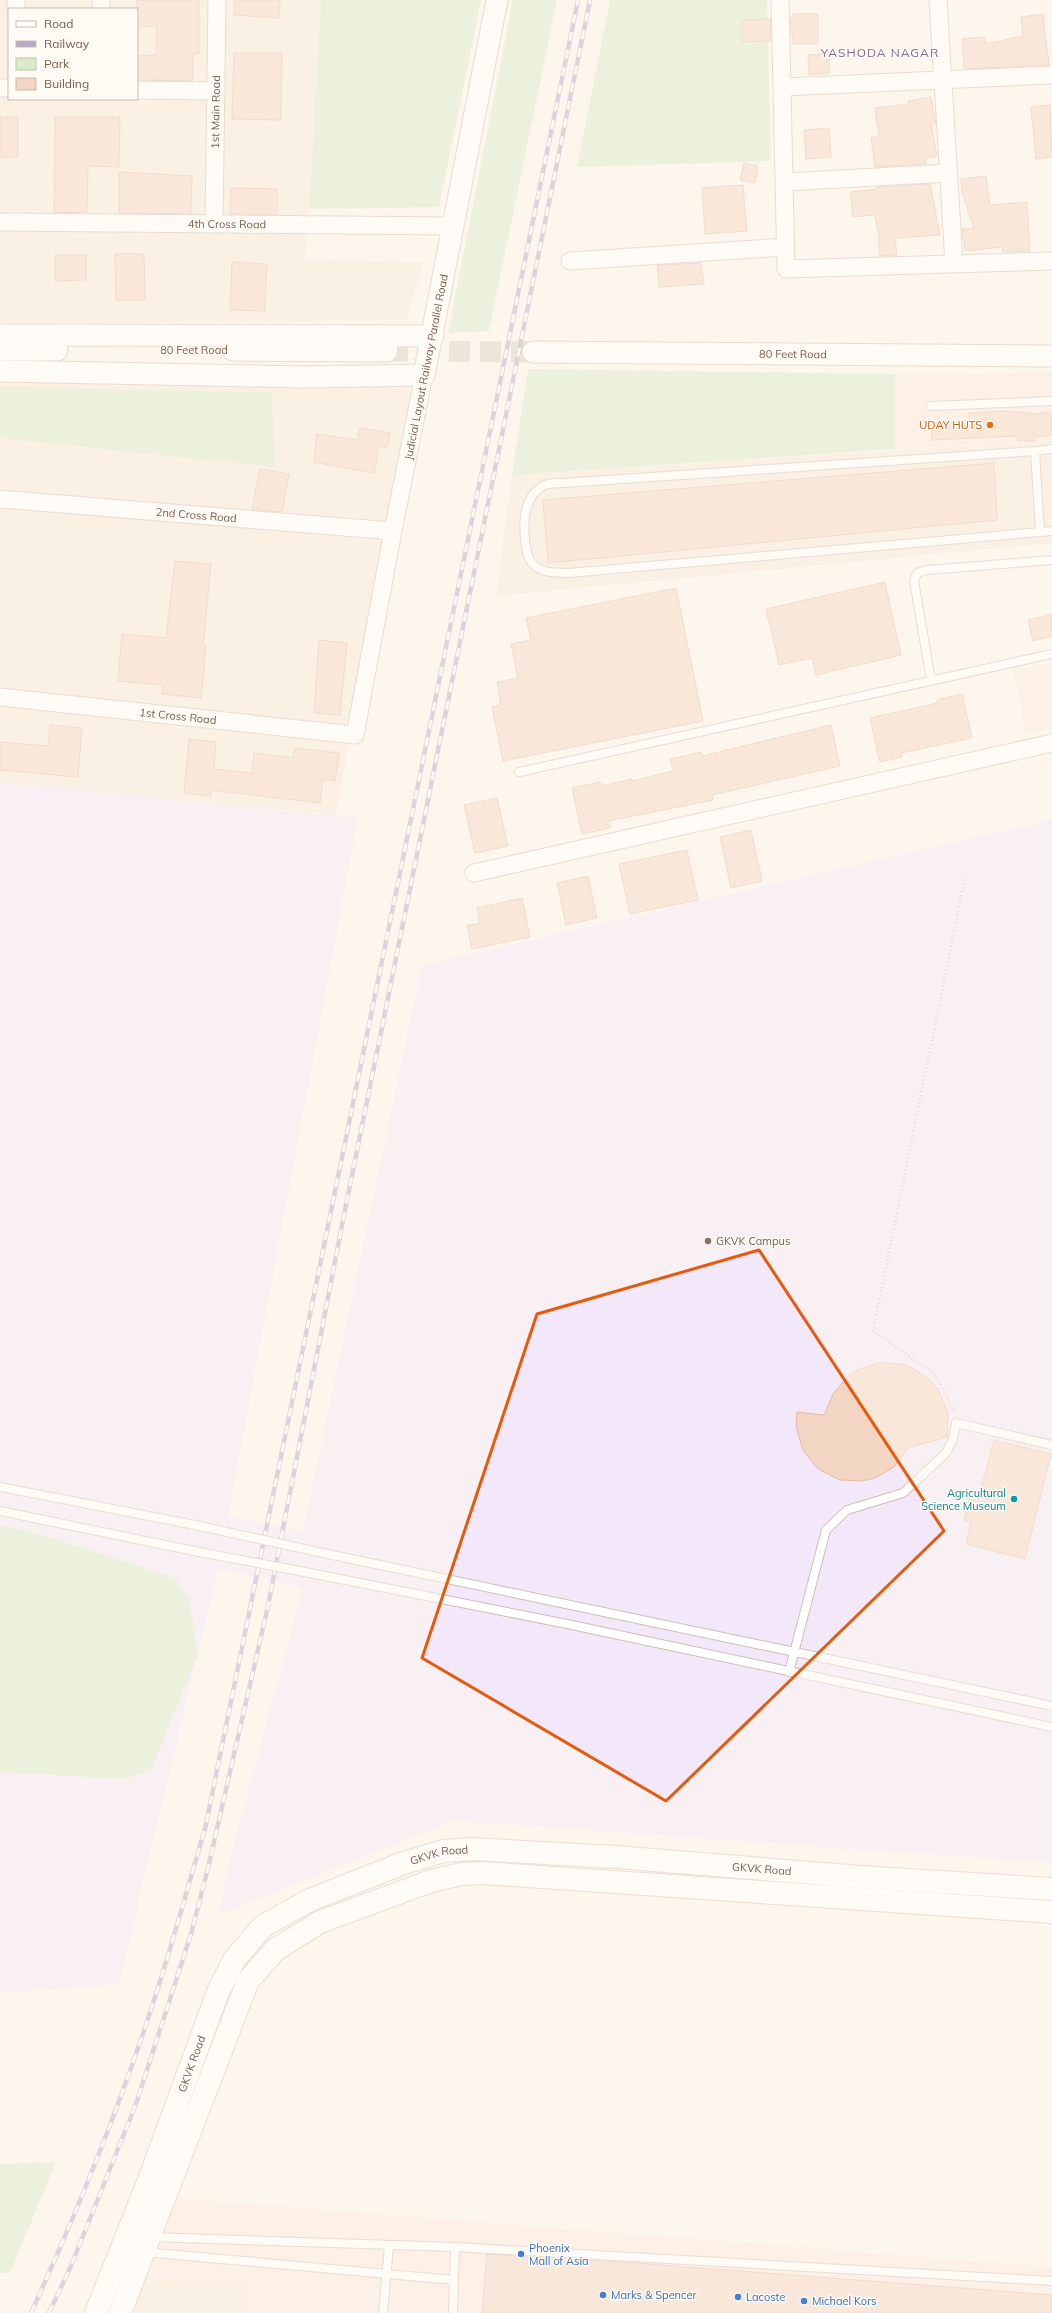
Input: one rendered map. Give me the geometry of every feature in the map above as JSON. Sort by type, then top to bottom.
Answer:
[{"type":"main road","name":"GKVK Road","points":[[96,2313],[149,2180],[218,1992],[234,1960],[263,1926],[310,1900],[401,1864],[443,1851],[473,1849],[616,1857],[869,1877],[1052,1889]]},
{"type":"main road","name":"GKVK Road","points":[[120,2313],[248,1981],[275,1950],[320,1922],[431,1881],[462,1874],[491,1873],[771,1891],[1052,1912]]},
{"type":"main road","points":[[250,1940],[266,1959]]},
{"type":"street","name":"1st Main Road","points":[[214,224],[217,0]]},
{"type":"street","name":"Judicial Layout Railway Parallel Road","points":[[355,735],[393,531],[433,336],[497,0]]},
{"type":"street","points":[[780,0],[786,269],[1052,261]]},
{"type":"street","points":[[938,0],[954,263]]},
{"type":"street","points":[[783,87],[1052,75]]},
{"type":"street","points":[[138,90],[216,91]]},
{"type":"street","points":[[785,182],[948,173]]},
{"type":"street","name":"4th Cross Road","points":[[0,222],[453,226]]},
{"type":"street","points":[[570,261],[786,247]]},
{"type":"street","points":[[0,335],[433,336]]},
{"type":"street","name":"80 Feet Road","points":[[0,350],[387,351]]},
{"type":"street","name":"80 Feet Road","points":[[533,352],[1052,356]]},
{"type":"street","points":[[0,371],[307,376],[424,376]]},
{"type":"street","name":"2nd Cross Road","points":[[0,500],[393,531]]},
{"type":"street","name":"1st Cross Road","points":[[0,697],[355,735]]},
{"type":"street","points":[[474,873],[1052,743]]},
{"type":"lane","points":[[931,406],[1052,402]]},
{"type":"lane","points":[[1035,450],[1040,532]]},
{"type":"lane","points":[[1052,450],[545,485],[534,494],[526,506],[524,527],[527,553],[534,565],[547,572],[569,573],[1052,531]]},
{"type":"lane","points":[[931,680],[914,581],[917,573],[927,570],[1052,560]]},
{"type":"lane","points":[[519,772],[1052,654]]},
{"type":"lane","points":[[789,1672],[826,1530],[847,1510],[903,1493],[946,1453],[953,1439],[956,1423],[1052,1445]]},
{"type":"lane","points":[[0,1487],[195,1525],[795,1653],[1052,1706]]},
{"type":"lane","points":[[0,1511],[199,1552],[567,1624],[1052,1727]]},
{"type":"lane","points":[[147,2245],[389,2245],[455,2247],[1052,2281]]},
{"type":"lane","points":[[147,2245],[387,2274],[454,2280]]},
{"type":"lane","points":[[383,2313],[389,2245]]},
{"type":"lane","points":[[453,2313],[455,2247]]},
{"type":"path","points":[[956,1423],[954,1408],[935,1374],[873,1331],[965,877]]},
{"type":"highlighted area","points":[[759,1250],[944,1531],[666,1801],[422,1658],[537,1314]]},
{"type":"shaded area","points":[[0,0],[321,0],[306,259],[423,262],[407,320],[0,324]]},
{"type":"shaded area","points":[[1052,372],[1052,440],[895,449],[895,374]]},
{"type":"shaded area","points":[[0,379],[413,385],[336,815],[0,783]]},
{"type":"shaded area","points":[[1052,440],[1052,543],[496,596],[512,475]]},
{"type":"shaded area","points":[[1052,662],[1052,729],[1026,734],[1013,670]]},
{"type":"shaded area","name":"GKVK Campus","points":[[0,783],[358,818],[228,1516],[303,1531],[422,965],[1052,820],[1052,1863],[453,1821],[218,1915],[233,1848],[303,1587],[218,1569],[119,1984],[0,1993]]},
{"type":"shaded area","name":"Phoenix Mall of Asia","points":[[175,2198],[1052,2267],[1052,2313],[244,2313],[246,2284],[143,2278]]},
{"type":"shaded area","points":[[143,2278],[246,2284],[244,2313],[130,2313]]},
{"type":"green space","points":[[321,0],[481,0],[439,207],[309,209]]},
{"type":"green space","points":[[513,0],[557,0],[489,331],[448,333]]},
{"type":"green space","points":[[610,0],[767,0],[771,161],[577,167]]},
{"type":"green space","points":[[528,369],[895,374],[895,449],[512,475]]},
{"type":"green space","points":[[0,387],[272,392],[275,467],[0,438]]},
{"type":"green space","points":[[0,1525],[40,1534],[175,1578],[189,1599],[198,1655],[151,1770],[126,1779],[0,1772]]},
{"type":"green space","points":[[56,2162],[10,2273],[0,2273],[0,2164]]},
{"type":"building","points":[[137,0],[199,0],[199,54],[193,54],[193,81],[138,80],[138,56],[156,55],[157,26],[138,26]]},
{"type":"building","points":[[235,0],[280,0],[279,18],[234,15]]},
{"type":"building","points":[[793,14],[818,14],[818,44],[793,44],[790,18],[793,18]]},
{"type":"building","points":[[1043,14],[1049,65],[964,69],[962,39],[985,37],[985,44],[1023,36],[1021,17]]},
{"type":"building","points":[[770,19],[771,41],[742,42],[742,20]]},
{"type":"building","points":[[234,53],[282,53],[281,120],[232,119]]},
{"type":"building","points":[[829,53],[830,73],[809,75],[808,55]]},
{"type":"building","points":[[931,97],[936,124],[931,125],[937,156],[925,158],[926,164],[875,167],[871,138],[879,136],[875,108],[909,104],[908,101]]},
{"type":"building","points":[[1050,105],[1052,157],[1036,159],[1031,107]]},
{"type":"building","points":[[0,117],[18,117],[18,157],[0,157]]},
{"type":"building","points":[[55,117],[120,117],[119,167],[88,166],[87,213],[54,212]]},
{"type":"building","points":[[829,128],[831,157],[806,159],[804,130]]},
{"type":"building","points":[[744,163],[758,166],[755,183],[740,180]]},
{"type":"building","points":[[119,172],[192,176],[191,214],[119,213]]},
{"type":"building","points":[[986,176],[990,205],[1027,202],[1030,251],[1003,252],[1002,247],[965,251],[962,229],[974,228],[962,192],[961,179]]},
{"type":"building","points":[[930,184],[940,235],[895,238],[897,255],[880,256],[878,243],[880,242],[875,215],[853,217],[850,192],[877,189],[877,187]]},
{"type":"building","points":[[743,185],[747,231],[705,234],[702,188]]},
{"type":"building","points":[[231,188],[277,189],[277,214],[230,214]]},
{"type":"building","points":[[115,254],[144,254],[145,300],[116,300]]},
{"type":"building","points":[[55,255],[86,255],[86,280],[55,281]]},
{"type":"building","points":[[232,262],[267,264],[265,311],[230,310]]},
{"type":"building","points":[[701,263],[704,284],[659,287],[657,265]]},
{"type":"building","points":[[1008,411],[1035,414],[1052,412],[1052,435],[1035,437],[1035,441],[1018,441],[1017,436],[932,440],[931,423],[969,421],[969,413]]},
{"type":"building","points":[[360,428],[390,433],[387,448],[379,446],[374,473],[314,462],[317,434],[358,440]]},
{"type":"building","points":[[994,463],[997,520],[548,563],[543,500]]},
{"type":"building","points":[[260,469],[289,474],[282,512],[252,509]]},
{"type":"building","points":[[175,561],[211,564],[203,646],[206,646],[201,698],[162,694],[163,685],[118,681],[122,634],[166,638]]},
{"type":"building","points":[[885,582],[901,655],[816,675],[812,658],[779,665],[766,609]]},
{"type":"building","points":[[676,588],[703,721],[503,761],[492,707],[501,705],[497,682],[518,678],[511,644],[531,640],[526,618]]},
{"type":"building","points":[[1052,614],[1052,636],[1033,641],[1028,620]]},
{"type":"building","points":[[319,640],[347,643],[340,715],[314,713]]},
{"type":"building","points":[[962,694],[972,738],[901,753],[902,757],[880,762],[870,718],[938,703],[937,700]]},
{"type":"building","points":[[50,725],[82,728],[78,777],[0,770],[0,742],[48,746]]},
{"type":"building","points":[[831,725],[840,766],[712,795],[713,800],[608,821],[610,828],[582,834],[572,788],[600,782],[601,786],[632,779],[632,781],[673,771],[670,759],[702,752],[702,756]]},
{"type":"building","points":[[189,739],[216,742],[214,769],[252,773],[254,753],[293,758],[295,748],[339,753],[335,781],[323,780],[320,803],[211,790],[211,796],[184,793]]},
{"type":"building","points":[[497,798],[508,846],[475,853],[464,805]]},
{"type":"building","points":[[751,830],[762,881],[731,888],[720,837]]},
{"type":"building","points":[[687,850],[698,900],[630,914],[619,864]]},
{"type":"building","points":[[588,876],[597,918],[566,925],[557,883]]},
{"type":"building","points":[[522,898],[530,937],[472,949],[467,926],[480,923],[477,908]]},
{"type":"building","points":[[879,1363],[901,1364],[913,1368],[932,1382],[939,1391],[948,1413],[947,1437],[908,1448],[894,1467],[875,1478],[863,1481],[840,1480],[818,1469],[803,1450],[796,1427],[797,1412],[824,1415],[833,1394],[847,1377],[857,1370]]},
{"type":"building","points":[[994,1440],[1051,1454],[1025,1559],[966,1544],[971,1522],[964,1521],[970,1495],[979,1497]]},
{"type":"building","points":[[487,2254],[636,2263],[1052,2295],[1052,2313],[482,2313]]},
{"type":"tunnel","points":[[387,351],[533,352]]},
{"type":"railway","points":[[31,2313],[83,2194],[144,2032],[205,1829],[578,0]]},
{"type":"railway","points":[[49,2313],[71,2266],[136,2104],[191,1934],[208,1868],[268,1606],[345,1210],[590,0]]},
{"type":"place","name":"UDAY HUTS","points":[[990,425]]},
{"type":"place","name":"GKVK Campus","points":[[708,1241]]},
{"type":"place","name":"Agricultural Science Museum","points":[[1014,1499]]},
{"type":"place","name":"Phoenix Mall of Asia","points":[[521,2254]]},
{"type":"place","name":"Marks & Spencer","points":[[603,2295]]},
{"type":"place","name":"Lacoste","points":[[738,2297]]},
{"type":"place","name":"Michael Kors","points":[[804,2301]]},
{"type":"district","name":"YASHODA NAGAR","points":[[880,52]]}]
